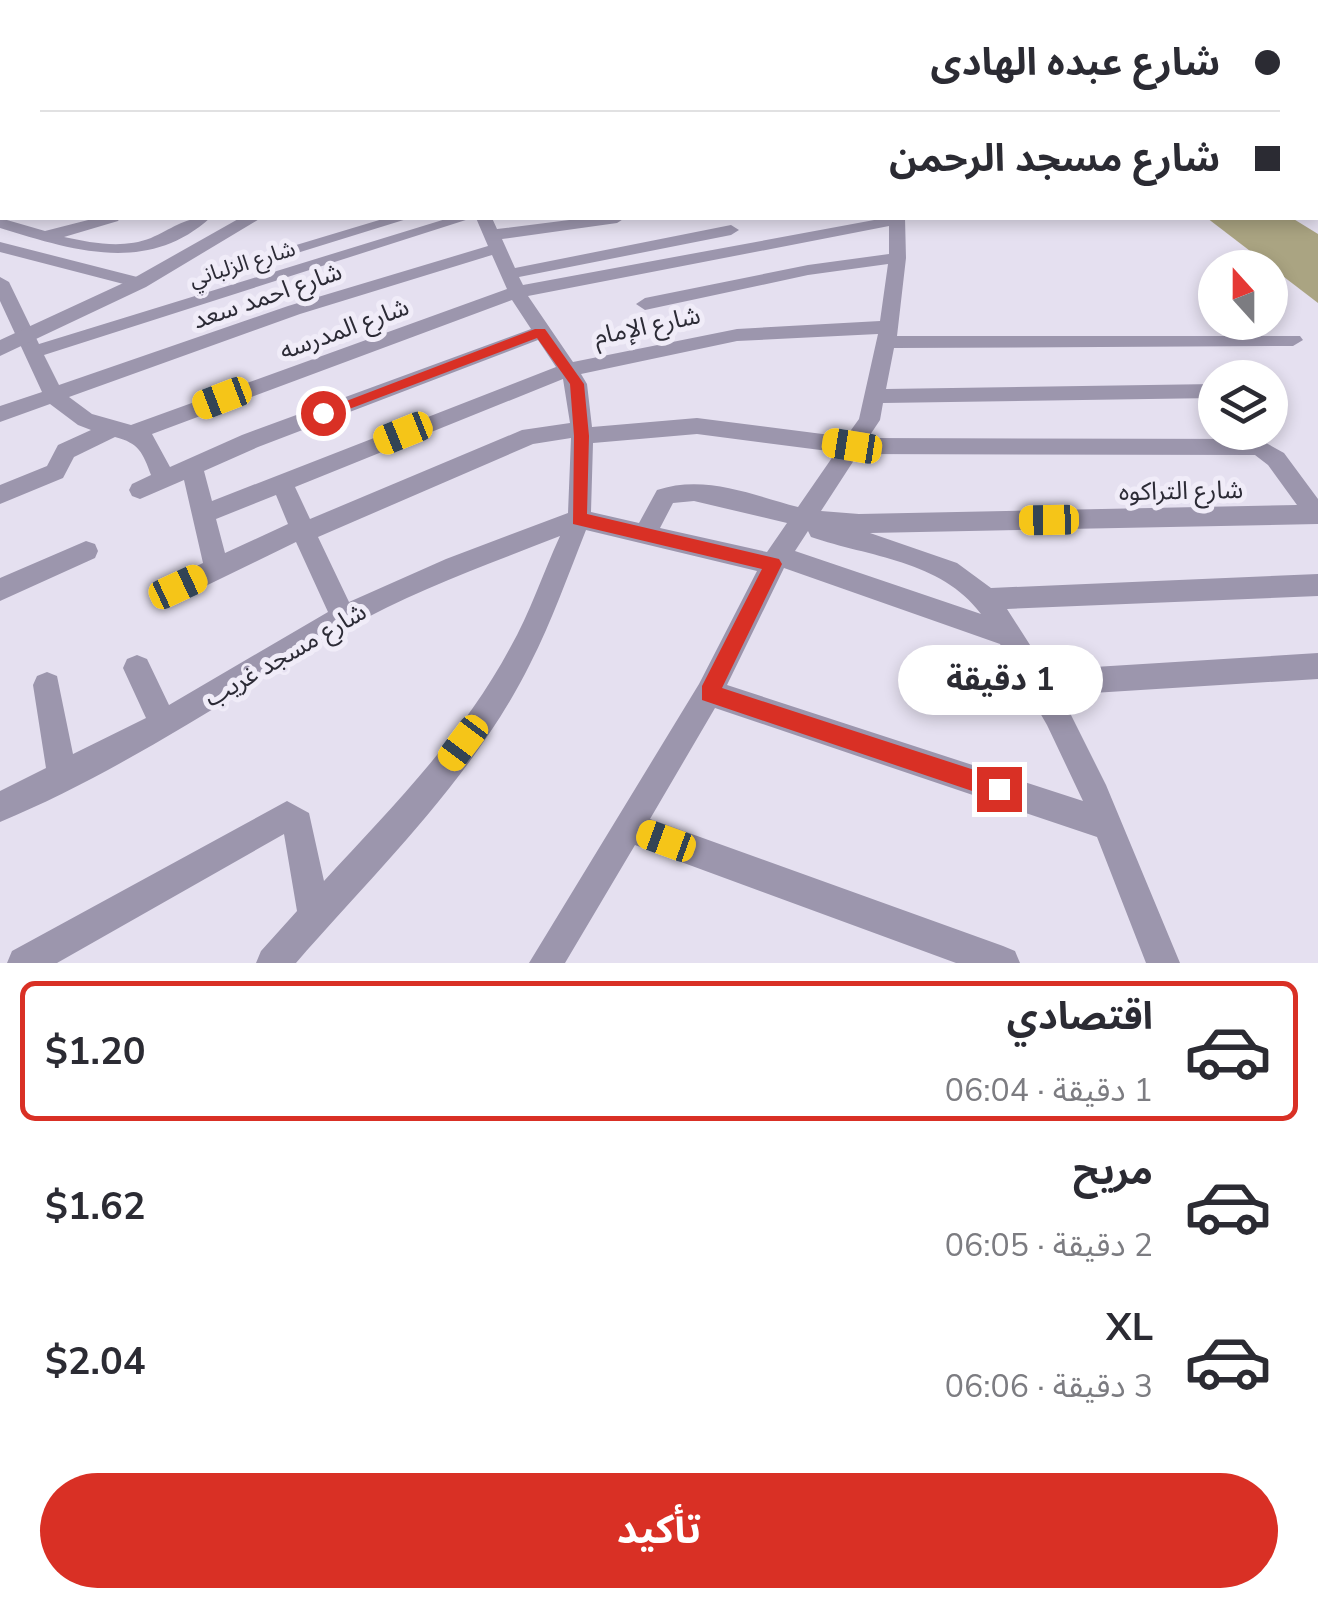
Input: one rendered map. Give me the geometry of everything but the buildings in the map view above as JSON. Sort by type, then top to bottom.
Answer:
[{"type":"street","points":[[47,236],[105,220]]},
{"type":"street","points":[[0,223],[100,248],[137,247],[198,220]]},
{"type":"street","points":[[0,349],[29,345],[249,220]]},
{"type":"street","points":[[262,258],[395,220]]},
{"type":"street","name":"شارع الزلباني","points":[[29,345],[457,220]]},
{"type":"street","name":"شارع احمد سعد","points":[[0,414],[294,310],[491,233],[601,220]]},
{"type":"street","points":[[513,283],[891,220]]},
{"type":"street","points":[[552,961],[709,693],[776,560],[869,420],[888,334],[897,220]]},
{"type":"street","points":[[513,283],[731,230]]},
{"type":"street","points":[[273,963],[429,788],[480,720],[520,657],[579,519],[581,432],[577,384],[540,332],[491,233]]},
{"type":"street","points":[[0,247],[139,283]]},
{"type":"street","points":[[645,304],[808,270],[897,258]]},
{"type":"street","points":[[0,282],[54,396],[85,420],[123,430],[148,442],[164,478]]},
{"type":"street","name":"شارع المدرسه","points":[[0,496],[55,472],[66,451],[513,283]]},
{"type":"street","points":[[140,490],[192,466],[540,332]]},
{"type":"street","name":"شارع الإمام","points":[[203,514],[567,370],[737,335],[1293,340]]},
{"type":"street","points":[[876,396],[1198,391]]},
{"type":"street","points":[[178,587],[303,530],[530,436],[581,432],[715,426],[852,446],[1259,447],[1276,459],[1317,514]]},
{"type":"street","points":[[192,466],[217,569]]},
{"type":"street","points":[[281,482],[343,617]]},
{"type":"street","points":[[646,532],[665,496],[680,491],[740,500],[946,569],[968,581],[985,599],[1042,683],[1108,825],[1163,963]]},
{"type":"street","name":"شارع التراكوه","points":[[803,521],[859,524],[1317,514]]},
{"type":"street","points":[[579,519],[776,560],[1010,636]]},
{"type":"street","name":"شارع مسجد غريب","points":[[0,807],[163,724],[343,617],[455,566],[579,519]]},
{"type":"street","points":[[0,590],[86,552]]},
{"type":"street","points":[[985,599],[1318,585]]},
{"type":"street","points":[[1042,683],[1318,666]]},
{"type":"street","points":[[137,668],[163,724]]},
{"type":"street","points":[[48,685],[62,776]]},
{"type":"street","points":[[709,693],[1108,825]]},
{"type":"street","points":[[24,963],[287,816],[298,824],[315,918]]},
{"type":"street","points":[[628,827],[1003,963]]},
{"type":"shaded area","points":[[1210,220],[1295,220],[1318,234],[1318,303],[1288,280],[1288,250],[1249,250]]},
{"type":"route","points":[[323,413],[540,332],[577,384],[582,436],[579,519],[773,564],[709,693],[999,789]]}]
